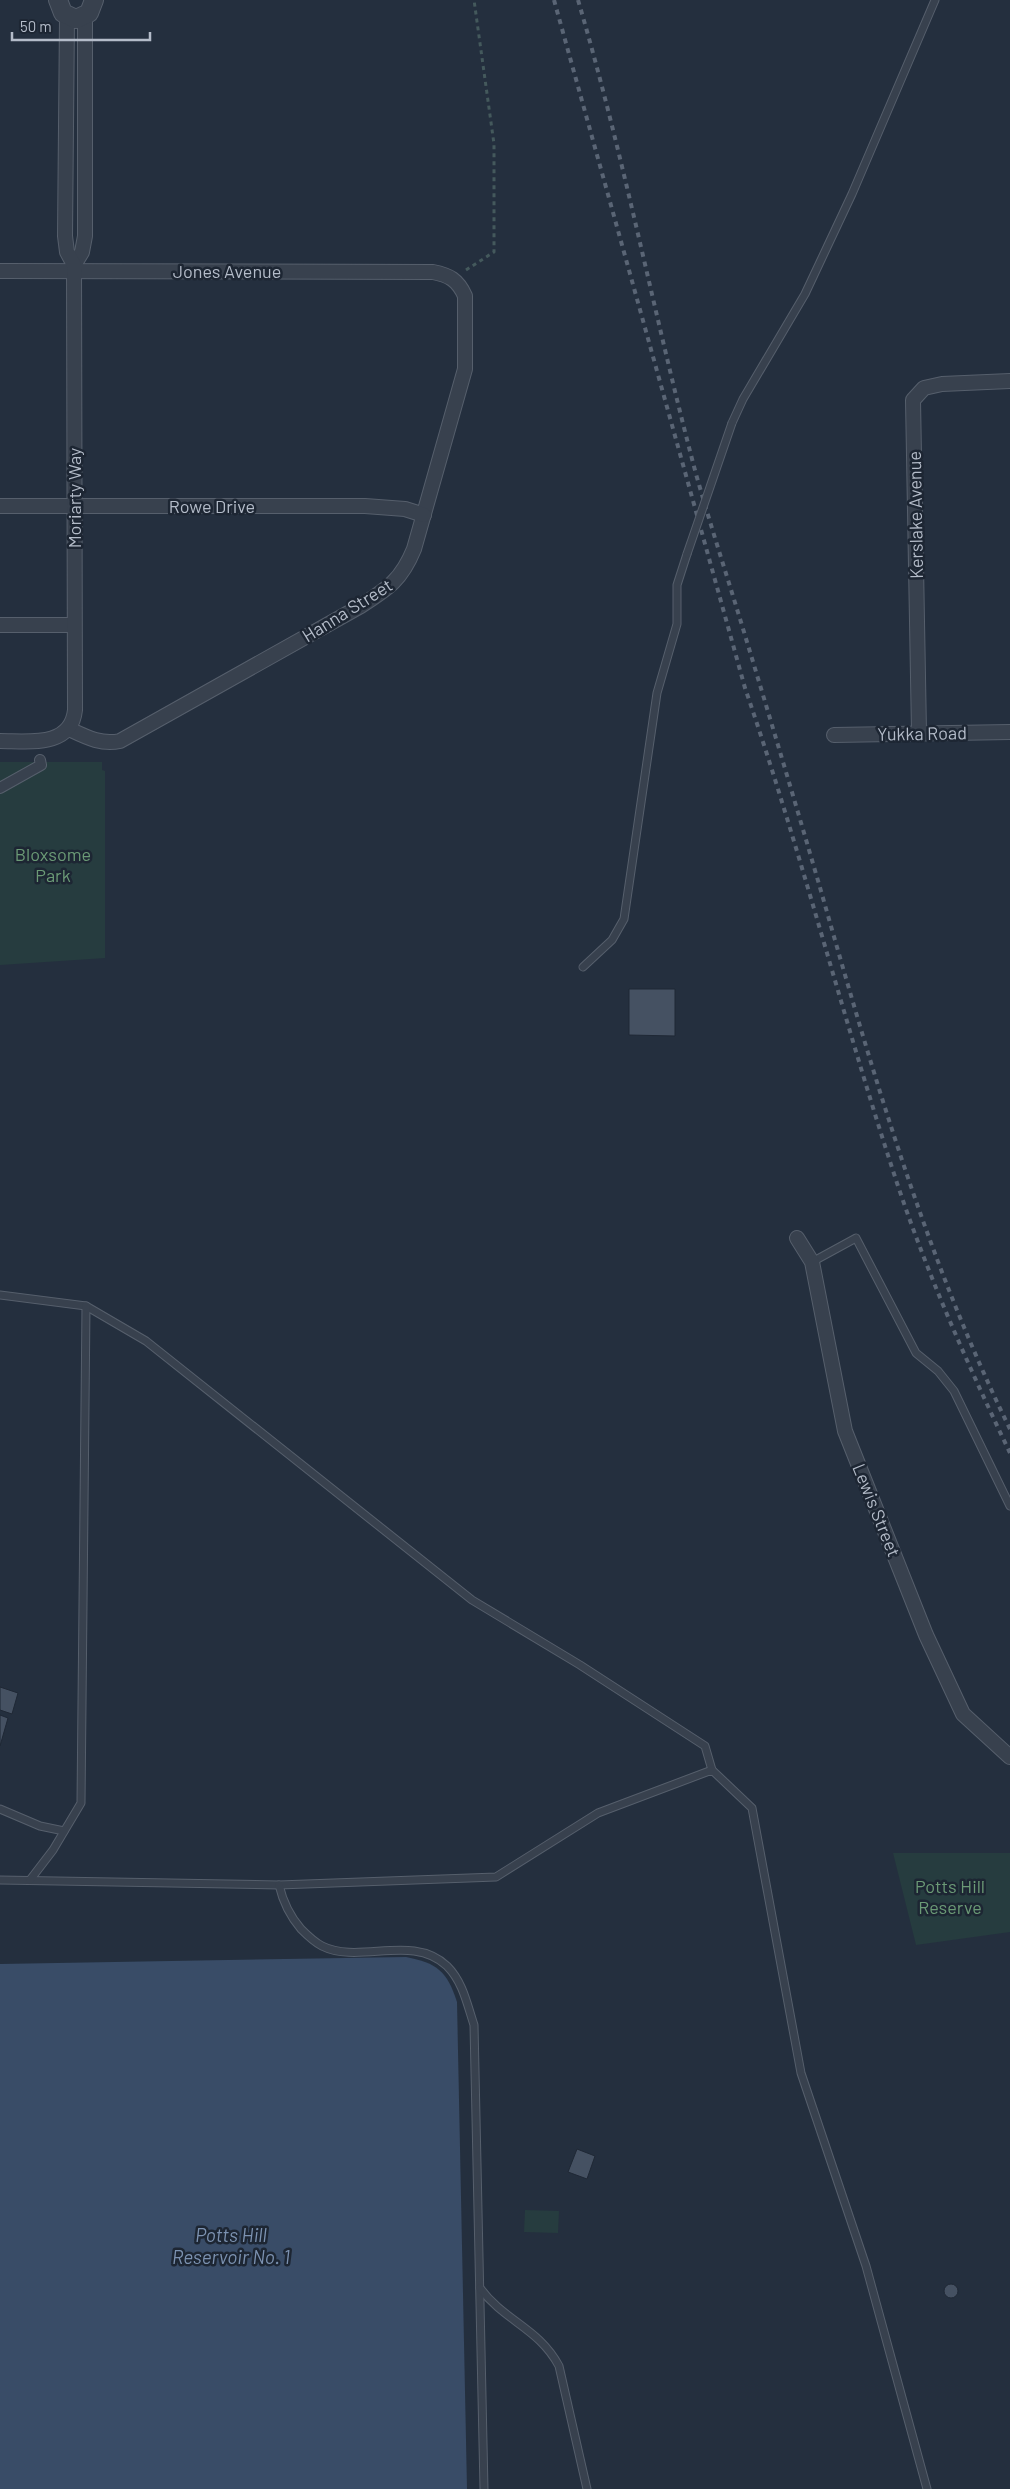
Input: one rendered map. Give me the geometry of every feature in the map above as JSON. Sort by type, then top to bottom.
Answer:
[{"type":"street","points":[[58,0],[60,9],[66,16],[76,19],[85,17],[92,9],[94,0]]},
{"type":"street","name":"Moriarty Way","points":[[66,16],[65,236],[67,252],[74,268],[75,710],[74,721],[69,729]]},
{"type":"street","name":"Moriarty Way","points":[[74,268],[82,252],[85,236],[85,17]]},
{"type":"street","name":"Jones Avenue","points":[[0,271],[74,268],[433,272],[453,279]]},
{"type":"street","name":"Hanna Street","points":[[69,729],[100,742],[120,741],[359,607],[393,584],[406,568],[424,514],[465,369],[465,296],[460,286],[453,279]]},
{"type":"street","name":"Kerslake Avenue","points":[[920,732],[913,400],[924,388],[942,384],[1010,381]]},
{"type":"street","name":"Rowe Drive","points":[[0,506],[365,506],[405,509],[424,514]]},
{"type":"street","points":[[0,624],[74,625]]},
{"type":"street","points":[[0,741],[51,740],[69,729]]},
{"type":"street","name":"Yukka Road","points":[[834,735],[920,732],[1010,732]]},
{"type":"street","points":[[0,788],[40,765],[40,760]]},
{"type":"street","name":"Lewis Street","points":[[797,1238],[812,1262],[845,1431],[926,1635],[963,1714],[1010,1757]]},
{"type":"lane","points":[[583,967],[612,940],[624,919],[657,693],[676,624],[677,585],[732,423],[756,375],[805,294],[852,194],[935,0]]},
{"type":"lane","points":[[812,1262],[856,1238],[916,1353],[938,1371],[954,1391],[1010,1506]]},
{"type":"lane","points":[[0,1295],[86,1306],[146,1341],[472,1600],[705,1746],[712,1770],[752,1808],[801,2073],[866,2266],[927,2489]]},
{"type":"lane","points":[[30,1880],[64,1831],[80,1803],[86,1306]]},
{"type":"lane","points":[[0,1880],[279,1885],[496,1877],[598,1812],[712,1770]]},
{"type":"lane","points":[[0,1809],[40,1826],[64,1831]]},
{"type":"lane","points":[[279,1885],[283,1902],[294,1920],[308,1936],[322,1946],[345,1952],[406,1950],[420,1952],[446,1965],[462,1988],[474,2025],[484,2489]]},
{"type":"lane","points":[[480,2288],[498,2309],[538,2338],[550,2350],[561,2374],[587,2489]]},
{"type":"path","points":[[453,279],[494,252],[494,144],[474,0]]},
{"type":"green space","name":"Bloxsome Park","points":[[0,762],[102,762],[102,770],[105,771],[105,958],[0,965]]},
{"type":"green space","name":"Potts Hill Reserve","points":[[893,1853],[1010,1853],[1010,1932],[916,1945]]},
{"type":"green space","points":[[525,2210],[559,2211],[558,2233],[524,2232]]},
{"type":"water","name":"Potts Hill Reservoir No. 1","points":[[406,1957],[426,1962],[439,1970],[449,1983],[457,2002],[467,2489],[0,2489],[0,1964]]},
{"type":"building","points":[[629,989],[675,989],[675,1036],[629,1035]]},
{"type":"building","points":[[0,1687],[18,1693],[12,1714],[0,1710]]},
{"type":"building","points":[[0,1715],[8,1718],[0,1746]]},
{"type":"building","points":[[577,2149],[595,2156],[587,2179],[568,2172]]},
{"type":"building","points":[[951,2284],[956,2286],[958,2291],[956,2296],[951,2298],[946,2296],[944,2291],[946,2286]]},
{"type":"railway","points":[[554,0],[745,688],[785,811],[877,1121],[909,1218],[935,1286],[1010,1453]]},
{"type":"railway","points":[[578,0],[610,118],[696,474],[861,1028],[927,1232],[952,1299],[1010,1429]]}]
